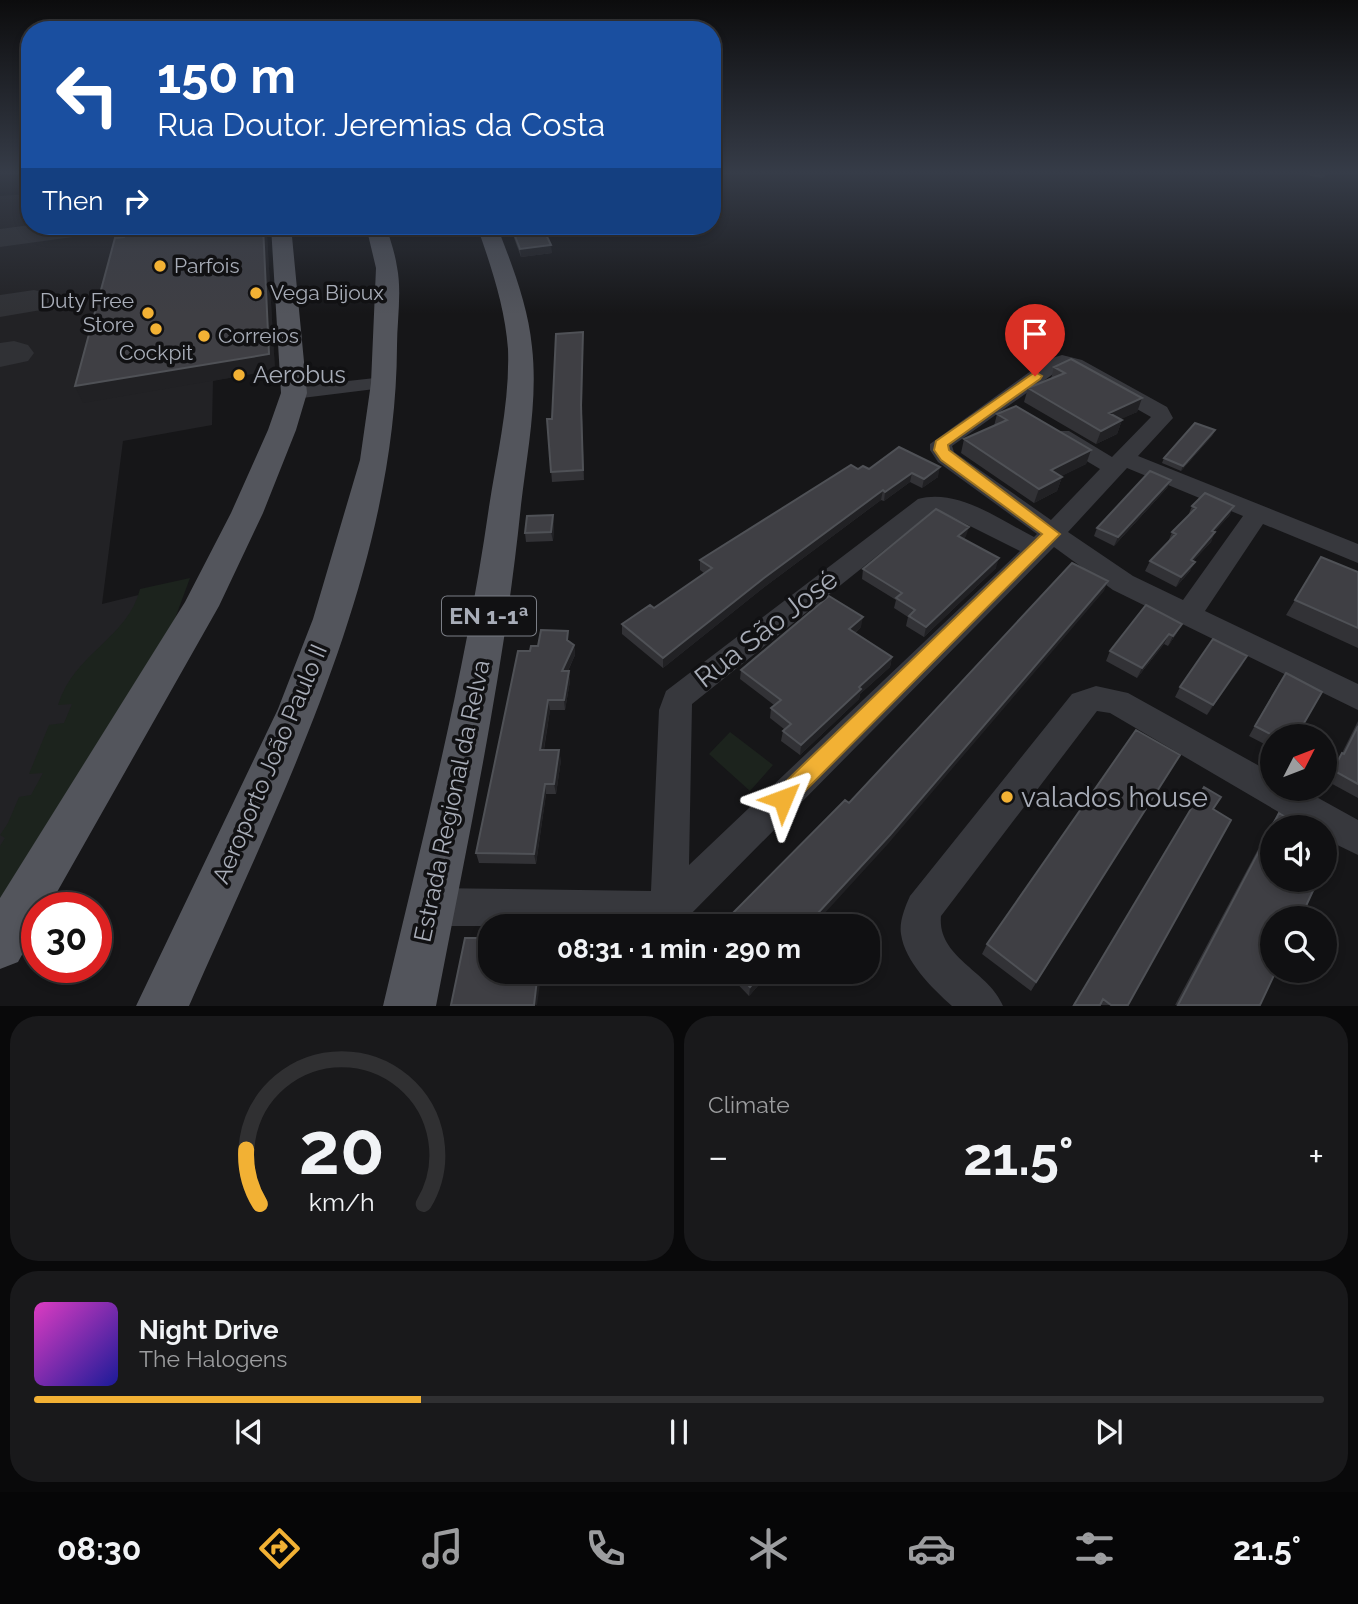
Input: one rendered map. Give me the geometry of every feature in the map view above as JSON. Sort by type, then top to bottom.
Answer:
[{"type":"main road","points":[[0,944],[201,606],[247,513],[282,430],[294,393],[282,235]]},
{"type":"main road","name":"Aeroporto João Paulo II","points":[[162,1006],[299,709],[331,618],[375,460],[384,383],[387,268],[378,235]]},
{"type":"main road","name":"Estrada Regional da Relva","points":[[408,1006],[482,661],[503,529],[519,381],[521,349],[516,316],[508,282],[490,235]]},
{"type":"street","points":[[430,907],[668,910],[1045,541],[1162,418],[1159,412],[1075,365],[1062,361],[1053,364],[1000,400],[941,444],[941,450],[946,457],[1045,541],[1187,616],[1358,698]]},
{"type":"street","points":[[294,393],[384,383]]},
{"type":"street","points":[[1000,400],[1023,414]]},
{"type":"street","points":[[1046,427],[1119,463],[1258,513],[1358,554]]},
{"type":"street","name":"Rua São José","points":[[668,910],[674,710],[677,700],[685,691],[927,504],[949,505],[1045,541]]},
{"type":"street","points":[[1187,616],[1258,513]]},
{"type":"street","points":[[983,1006],[938,966],[920,933],[923,909],[1083,703],[1096,698],[1116,702],[1358,839]]},
{"type":"shaded area","points":[[0,220],[21,220],[21,235],[267,235],[275,370],[213,381],[212,425],[123,441],[102,604],[175,586],[0,866]]},
{"type":"shaded area","points":[[190,578],[173,624],[0,901],[0,846],[5,838],[0,835],[19,797],[31,795],[43,773],[29,774],[49,725],[64,723],[72,704],[58,705],[66,687],[88,658],[124,620],[134,606],[140,589]]},
{"type":"shaded area","points":[[730,732],[773,765],[750,791],[709,754]]},
{"type":"building","points":[[263,235],[269,354],[75,386],[115,238]]},
{"type":"building","points":[[515,235],[546,235],[551,245],[520,249]]},
{"type":"building","points":[[583,332],[583,470],[551,472],[547,419],[552,419],[556,334]]},
{"type":"building","points":[[1071,359],[1142,398],[1109,413],[1122,420],[1101,431],[1028,388],[1065,373],[1054,367]]},
{"type":"building","points":[[1016,406],[1091,450],[1051,470],[1062,477],[1039,489],[964,439],[1007,420],[997,414]]},
{"type":"building","points":[[1195,423],[1215,430],[1183,466],[1164,458]]},
{"type":"building","points":[[899,447],[940,467],[924,479],[912,473],[885,492],[883,490],[764,578],[663,658],[622,624],[650,605],[654,608],[712,568],[700,560],[851,465],[858,469],[863,466],[869,469]]},
{"type":"building","points":[[1150,471],[1171,480],[1118,537],[1097,528]]},
{"type":"building","points":[[1205,493],[1234,506],[1191,560],[1195,562],[1181,577],[1150,561],[1176,534],[1172,532],[1196,508],[1192,506]]},
{"type":"building","points":[[936,509],[969,527],[958,536],[999,558],[926,627],[909,616],[915,610],[896,598],[902,593],[863,569]]},
{"type":"building","points":[[553,515],[551,532],[525,533],[527,516]]},
{"type":"building","points":[[1321,557],[1358,572],[1358,628],[1295,600]]},
{"type":"building","points":[[1072,563],[1108,581],[890,835],[817,914],[732,914],[845,800],[849,803]]},
{"type":"building","points":[[829,596],[863,617],[849,629],[892,657],[801,745],[783,731],[791,724],[771,708],[781,700],[741,670]]},
{"type":"building","points":[[1146,605],[1182,624],[1173,636],[1169,634],[1142,668],[1110,651]]},
{"type":"building","points":[[541,630],[568,631],[567,640],[574,645],[562,671],[569,671],[564,700],[548,700],[540,750],[559,750],[554,784],[545,784],[534,854],[476,853],[518,651],[530,651],[531,646],[538,646]]},
{"type":"building","points":[[1213,639],[1247,656],[1213,705],[1180,687]]},
{"type":"building","points":[[1286,673],[1322,692],[1304,724],[1260,724],[1260,729],[1255,726]]},
{"type":"building","points":[[1358,726],[1358,784],[1337,772],[1337,762],[1342,753],[1344,754]]},
{"type":"building","points":[[1136,730],[1180,755],[1036,982],[987,944]]},
{"type":"building","points":[[1204,787],[1221,797],[1213,809],[1231,820],[1128,1005],[1111,1005],[1103,999],[1100,1005],[1074,1005]]},
{"type":"building","points":[[1260,849],[1260,892],[1312,892],[1306,906],[1260,906],[1260,983],[1270,983],[1260,1005],[1178,1005]]},
{"type":"building","points":[[465,938],[478,938],[478,984],[536,984],[534,1005],[451,1005]]},
{"type":"taxiway","points":[[0,238],[23,235]]},
{"type":"taxiway","points":[[0,306],[34,301]]},
{"type":"taxiway","points":[[0,355],[14,353]]},
{"type":"place","name":"Parfois","points":[[160,266]]},
{"type":"place","name":"Vega Bijoux","points":[[256,293]]},
{"type":"place","name":"Duty Free Store","points":[[148,313]]},
{"type":"place","name":"Cockpit","points":[[156,329]]},
{"type":"place","name":"Correios","points":[[204,336]]},
{"type":"place","name":"Aerobus","points":[[239,375]]},
{"type":"place","name":"valados house","points":[[1007,797]]},
{"type":"route","points":[[783,799],[1052,534],[946,457],[941,450],[941,444],[1035,376]]}]
